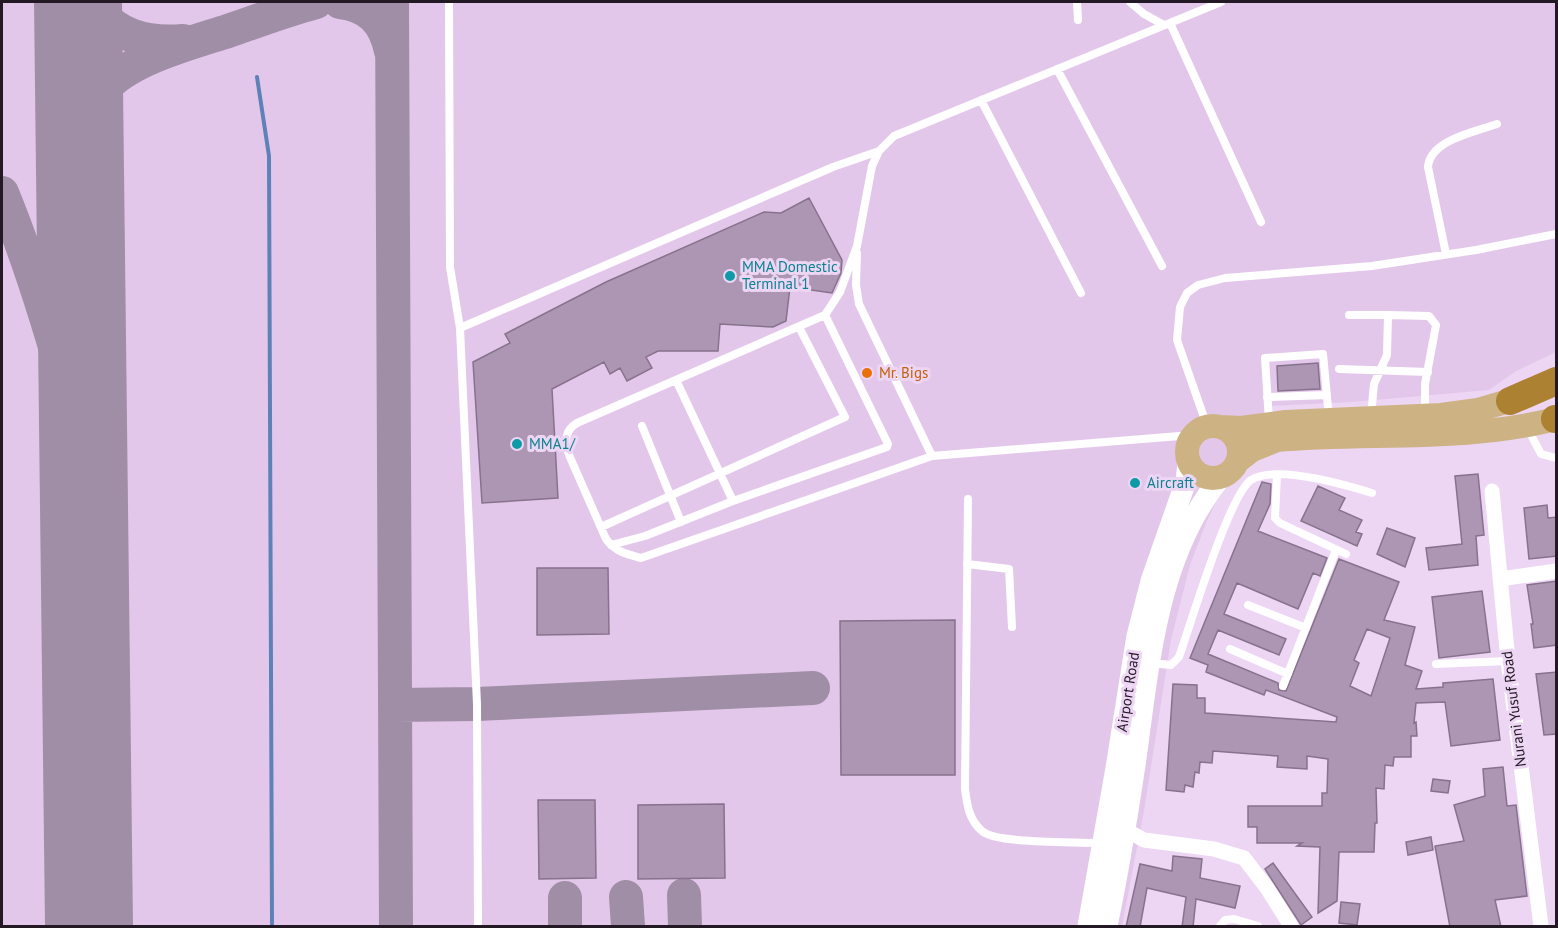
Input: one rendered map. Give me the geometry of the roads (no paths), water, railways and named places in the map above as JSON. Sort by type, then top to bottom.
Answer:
[{"type":"highway","points":[[1510,401],[1557,381]]},
{"type":"main road","points":[[1206,429],[1233,434],[1240,449],[1230,469],[1209,478],[1200,475],[1188,462],[1186,453],[1188,444],[1206,429],[1241,428],[1269,423],[1425,416],[1478,410],[1557,386]]},
{"type":"main road","name":"Airport Road","points":[[1107,927],[1126,830],[1151,645],[1167,581],[1197,511],[1230,469],[1252,450],[1276,440],[1458,433],[1527,425],[1556,419]]},
{"type":"main road","name":"Airport Road","points":[[1088,927],[1137,636],[1151,581],[1186,481],[1188,462]]},
{"type":"street","name":"Nurani Yusuf Road","points":[[1492,491],[1508,662],[1541,927]]},
{"type":"street","points":[[1500,579],[1557,571]]},
{"type":"street","points":[[1126,830],[1144,840],[1214,849],[1244,858],[1267,888],[1291,927]]},
{"type":"lane","points":[[449,2],[450,267],[460,328],[477,704],[478,927]]},
{"type":"lane","points":[[1077,2],[1078,20]]},
{"type":"lane","points":[[1130,2],[1144,14],[1167,24],[1260,222]]},
{"type":"lane","points":[[932,456],[859,304],[856,285],[857,246],[872,166],[879,151],[894,136],[1221,2]]},
{"type":"lane","points":[[1057,69],[1162,266]]},
{"type":"lane","points":[[981,100],[1081,293]]},
{"type":"lane","points":[[1446,254],[1428,167],[1429,159],[1434,151],[1444,144],[1497,124]]},
{"type":"lane","points":[[460,328],[833,167],[879,151]]},
{"type":"lane","points":[[857,246],[840,292],[825,315],[570,428],[566,435],[568,454],[611,545],[623,554],[641,558],[932,456],[1206,429],[1176,340],[1180,307],[1187,293],[1198,285],[1225,278],[1372,266],[1476,250],[1557,234]]},
{"type":"lane","points":[[611,545],[645,536],[733,501],[887,447],[888,444],[825,315]]},
{"type":"lane","points":[[1349,315],[1429,316],[1434,321],[1436,325],[1425,384],[1425,416]]},
{"type":"lane","points":[[1371,418],[1374,384],[1387,355],[1388,315]]},
{"type":"lane","points":[[601,527],[844,417],[800,327]]},
{"type":"lane","points":[[1269,423],[1265,358],[1323,354],[1329,420]]},
{"type":"lane","points":[[1339,369],[1428,372]]},
{"type":"lane","points":[[676,380],[733,501]]},
{"type":"lane","points":[[1268,397],[1327,395]]},
{"type":"lane","points":[[1527,425],[1541,454],[1557,458]]},
{"type":"lane","points":[[642,426],[681,522]]},
{"type":"lane","points":[[1149,663],[1171,665],[1179,657],[1228,518],[1251,480],[1268,475],[1313,477],[1372,493]]},
{"type":"lane","points":[[1277,475],[1275,518],[1280,523],[1346,554]]},
{"type":"lane","points":[[968,499],[965,789],[972,820],[983,833],[1005,839],[1103,843]]},
{"type":"lane","points":[[1283,686],[1336,550]]},
{"type":"lane","points":[[968,564],[1010,569],[1012,627]]},
{"type":"lane","points":[[1248,605],[1306,628]]},
{"type":"lane","points":[[1230,649],[1288,674]]},
{"type":"lane","points":[[1436,664],[1508,662]]},
{"type":"lane","points":[[1220,927],[1225,920],[1234,919],[1258,927]]},
{"type":"waterway","points":[[257,77],[269,156],[272,926]]},
{"type":"place","name":"MMA Domestic Terminal 1","points":[[730,276]]},
{"type":"place","name":"Mr. Bigs","points":[[867,373]]},
{"type":"place","name":"MMA1/","points":[[517,444]]},
{"type":"place","name":"Aircraft","points":[[1135,483]]}]
